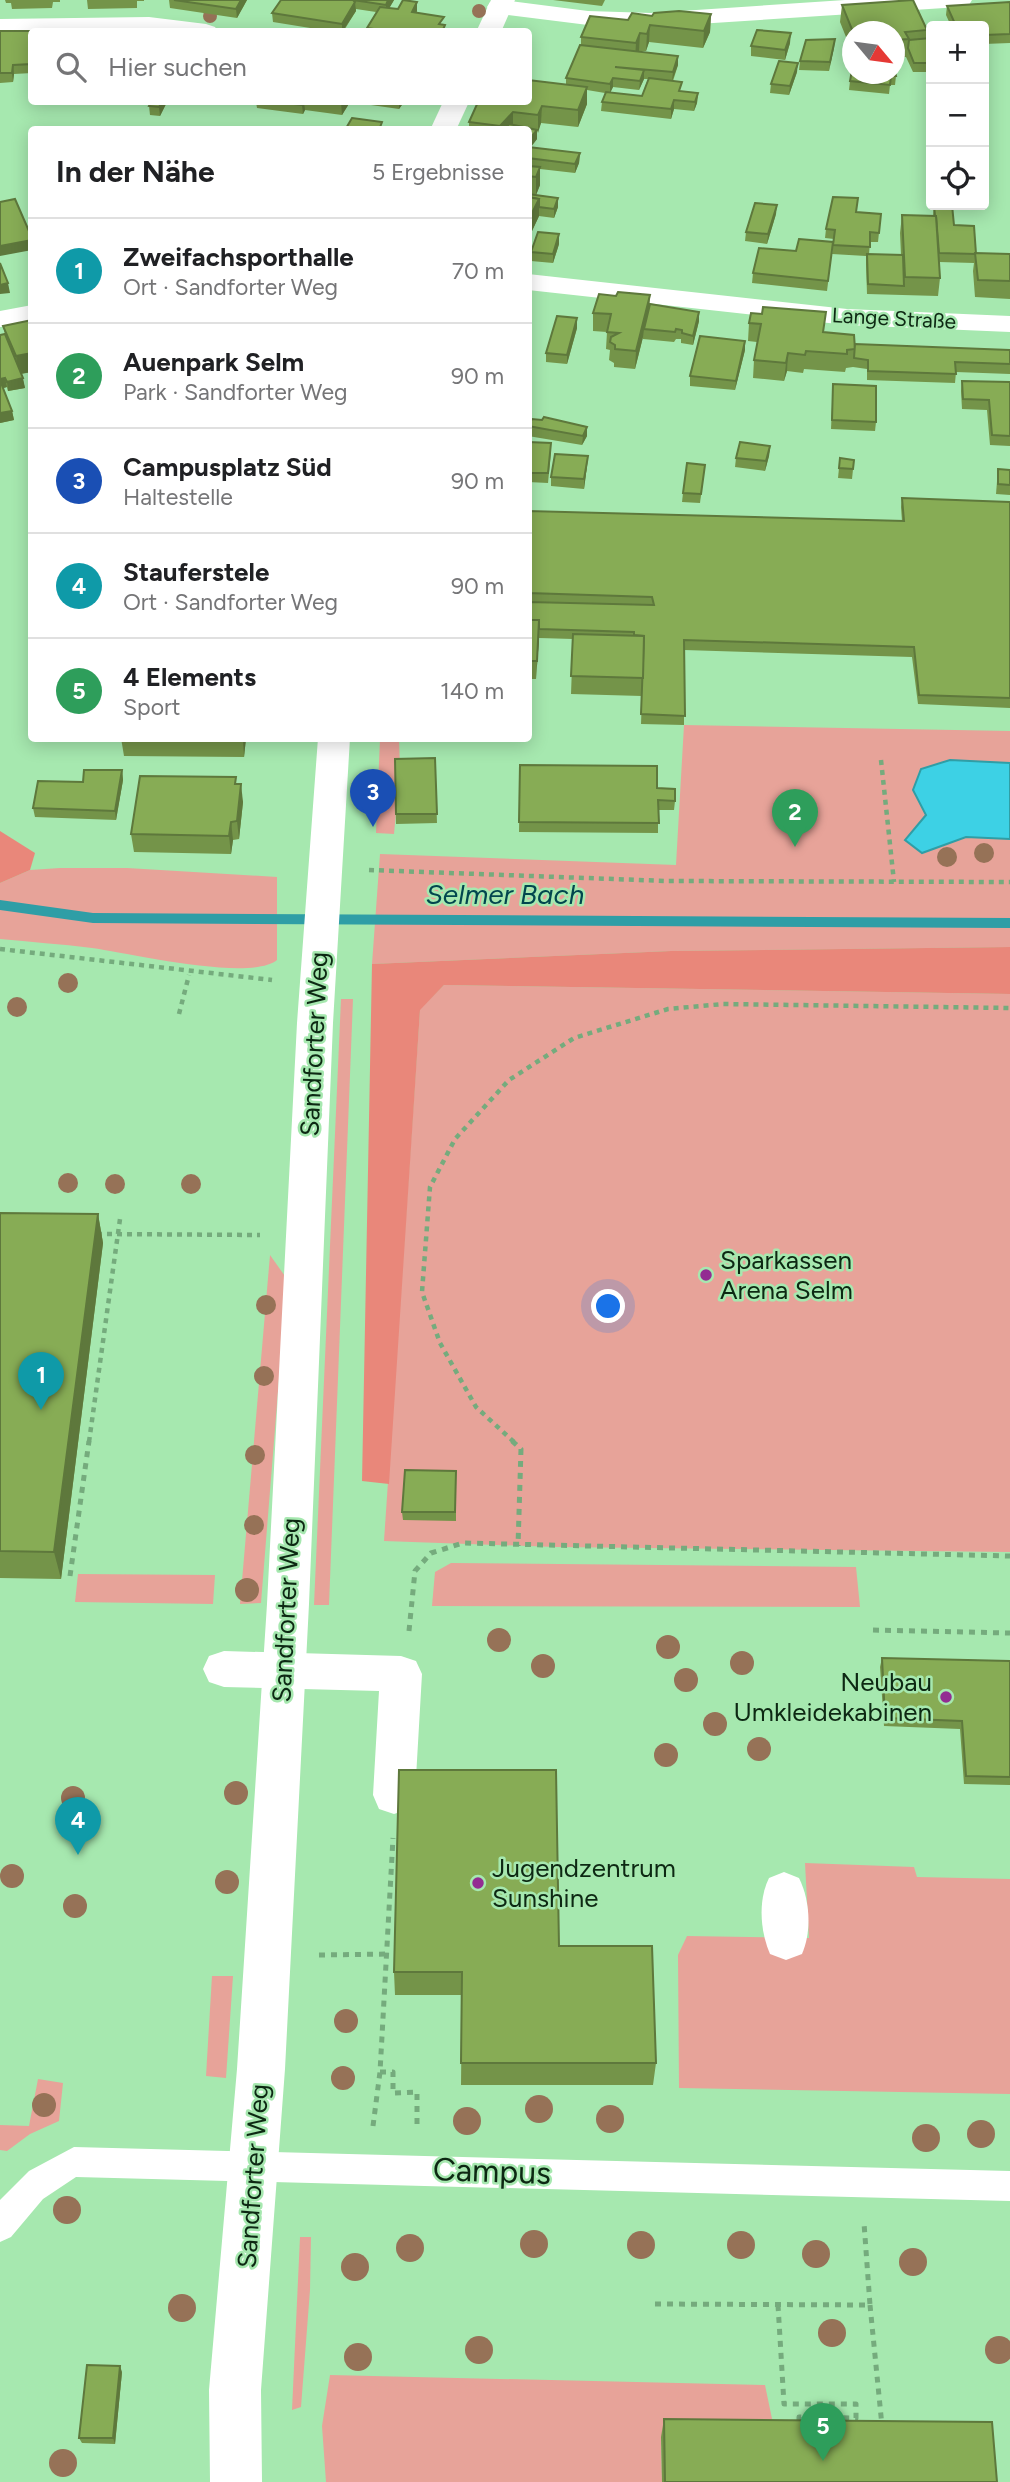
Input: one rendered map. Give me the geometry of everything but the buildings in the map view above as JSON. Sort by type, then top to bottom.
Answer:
[{"type":"street","points":[[490,28],[501,4],[588,18],[651,20],[960,0]]},
{"type":"street","points":[[0,26],[149,24],[178,28]]},
{"type":"street","points":[[445,126],[455,105]]},
{"type":"street","name":"Lange Straße","points":[[532,282],[848,317],[1010,324]]},
{"type":"street","points":[[0,319],[28,314]]},
{"type":"street","name":"Sandforter Weg","points":[[236,2482],[235,2390],[255,2167],[319,958],[334,742]]},
{"type":"street","points":[[224,1668],[401,1674],[393,1813]]},
{"type":"street","points":[[784,1892],[786,1939]]},
{"type":"lane","name":"Campus","points":[[0,2226],[27,2190],[48,2174],[74,2162],[862,2180],[1010,2186]]},
{"type":"path","points":[[881,760],[894,882]]},
{"type":"path","points":[[325,875],[1010,882]]},
{"type":"path","points":[[0,949],[84,957],[189,975],[280,981]]},
{"type":"path","points":[[179,1014],[189,975]]},
{"type":"path","points":[[518,1546],[521,1449],[476,1407],[440,1343],[422,1292],[430,1187],[455,1139],[509,1080],[573,1038],[668,1009],[723,1004],[1010,1008]]},
{"type":"path","points":[[70,1576],[120,1219]]},
{"type":"path","points":[[92,1234],[264,1235]]},
{"type":"path","points":[[401,1674],[414,1606],[415,1571],[431,1553],[463,1543],[1010,1556]]},
{"type":"path","points":[[873,1630],[1010,1633]]},
{"type":"path","points":[[373,2128],[380,2072],[388,1954],[393,1813]]},
{"type":"path","points":[[318,1955],[388,1954]]},
{"type":"path","points":[[380,2072],[393,2072],[393,2094],[417,2092],[417,2133],[406,2135]]},
{"type":"path","points":[[862,2180],[870,2305],[883,2430],[871,2430]]},
{"type":"path","points":[[655,2304],[870,2305]]},
{"type":"path","points":[[778,2305],[783,2404],[856,2404],[856,2418],[799,2417],[799,2431]]},
{"type":"shaded area","points":[[684,725],[1010,731],[1010,763],[950,760],[913,790],[926,815],[922,853],[966,837],[1010,839],[1010,947],[671,951],[372,964],[380,854],[676,865]]},
{"type":"shaded area","points":[[380,742],[399,742],[400,769],[394,834],[376,833]]},
{"type":"shaded area","points":[[0,831],[35,853],[30,870],[0,883]]},
{"type":"shaded area","points":[[127,868],[277,877],[277,960],[263,966],[216,967],[92,948],[0,939],[0,883],[30,870]]},
{"type":"shaded area","points":[[1010,947],[1010,994],[444,985],[420,1010],[389,1484],[362,1481],[372,964],[671,951]]},
{"type":"shaded area","name":"Sparkassen Arena Selm","points":[[444,985],[1010,994],[1010,1552],[555,1547],[384,1541],[420,1009]]},
{"type":"shaded area","points":[[341,999],[353,999],[329,1605],[314,1605]]},
{"type":"shaded area","points":[[270,1255],[287,1279],[261,1603],[240,1604]]},
{"type":"shaded area","points":[[451,1563],[856,1567],[860,1607],[432,1606],[435,1572]]},
{"type":"shaded area","points":[[78,1574],[215,1575],[213,1604],[75,1602]]},
{"type":"shaded area","points":[[805,1863],[914,1867],[917,1877],[1010,1879],[1010,2094],[679,2088],[678,1955],[687,1936],[809,1938]]},
{"type":"shaded area","points":[[212,1976],[233,1976],[226,2078],[206,2076]]},
{"type":"shaded area","points":[[38,2079],[63,2083],[59,2121],[30,2134],[7,2151],[0,2150],[0,2125],[29,2126]]},
{"type":"shaded area","points":[[300,2237],[311,2237],[310,2290],[301,2407],[292,2410]]},
{"type":"shaded area","points":[[330,2375],[765,2385],[776,2438],[661,2437],[662,2482],[326,2482],[322,2426]]},
{"type":"water","points":[[950,760],[1010,763],[1010,839],[966,837],[922,853],[905,840],[926,815],[913,790],[921,769]]},
{"type":"waterway","name":"Selmer Bach","points":[[0,905],[93,918],[1010,923]]},
{"type":"place","name":"Campusplatz Süd","points":[[373,827]]},
{"type":"place","name":"Auenpark Selm","points":[[795,847]]},
{"type":"place","name":"Sparkassen Arena Selm","points":[[706,1275]]},
{"type":"place","name":"Zweifachsporthalle","points":[[41,1410]]},
{"type":"place","name":"Neubau Umkleidekabinen","points":[[946,1697]]},
{"type":"place","name":"Stauferstele","points":[[78,1855]]},
{"type":"place","name":"Jugendzentrum Sunshine","points":[[478,1883]]},
{"type":"place","name":"4 Elements","points":[[823,2461]]}]
